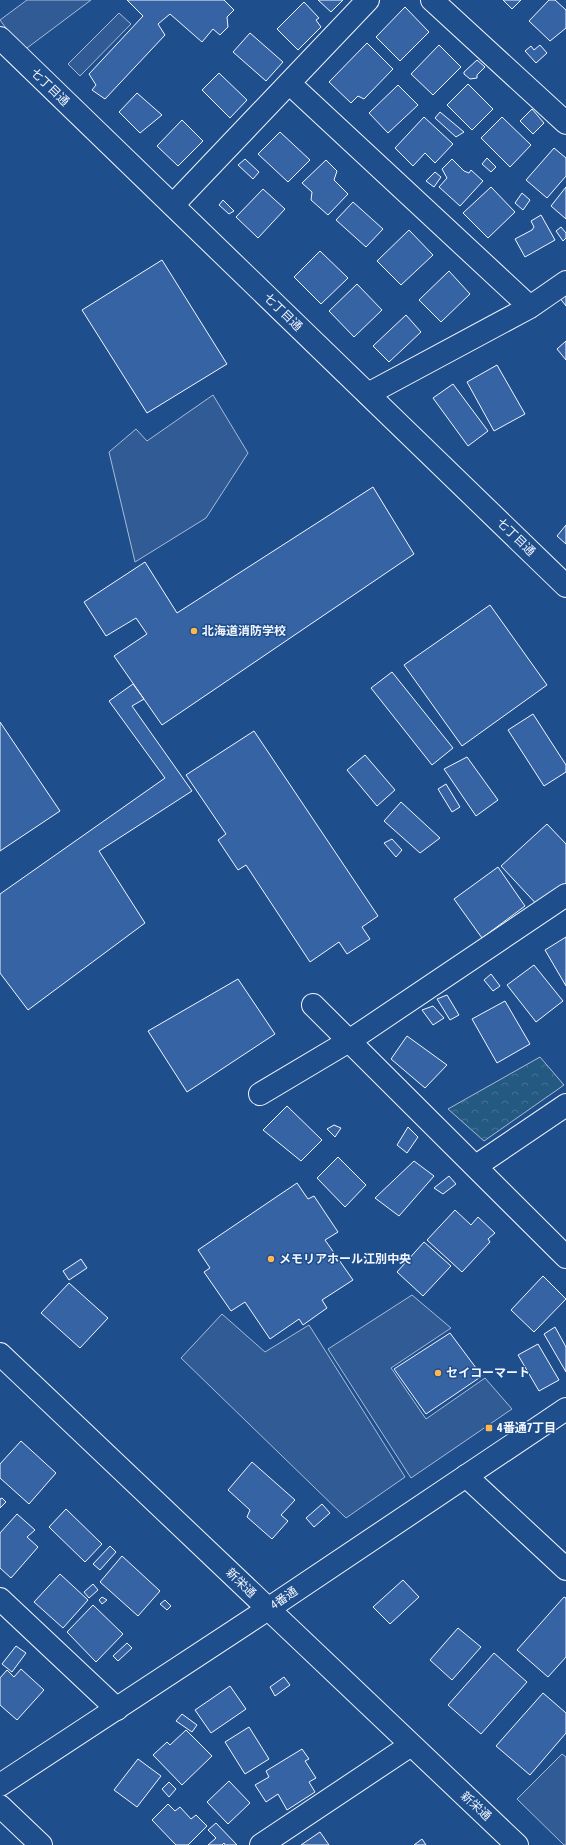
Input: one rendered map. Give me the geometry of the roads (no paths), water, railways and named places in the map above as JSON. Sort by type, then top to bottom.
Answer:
[{"type":"street","points":[[173,206],[368,0]]},
{"type":"street","points":[[432,0],[566,123]]},
{"type":"street","name":"七丁目通","points":[[0,38],[566,586]]},
{"type":"street","points":[[289,83],[530,307]]},
{"type":"street","points":[[368,394],[530,307],[566,282]]},
{"type":"street","points":[[260,1094],[349,1041],[566,895]]},
{"type":"street","points":[[313,1005],[566,1257]]},
{"type":"street","points":[[476,1166],[566,1105]]},
{"type":"street","name":"新栄通","points":[[0,1354],[517,1845]]},
{"type":"street","name":"4番通","points":[[0,1785],[268,1609],[566,1409]]},
{"type":"street","points":[[466,1476],[566,1569]]},
{"type":"street","points":[[0,1599],[117,1709]]},
{"type":"street","points":[[261,1845],[411,1745]]},
{"type":"street","points":[[0,1806],[41,1845]]},
{"type":"place","name":"北海道消防学校","points":[[194,631]]},
{"type":"place","name":"メモリアホール江別中央","points":[[271,1259]]},
{"type":"place","name":"セイコーマート","points":[[438,1373]]},
{"type":"place","name":"4番通7丁目","points":[[489,1428]]}]
